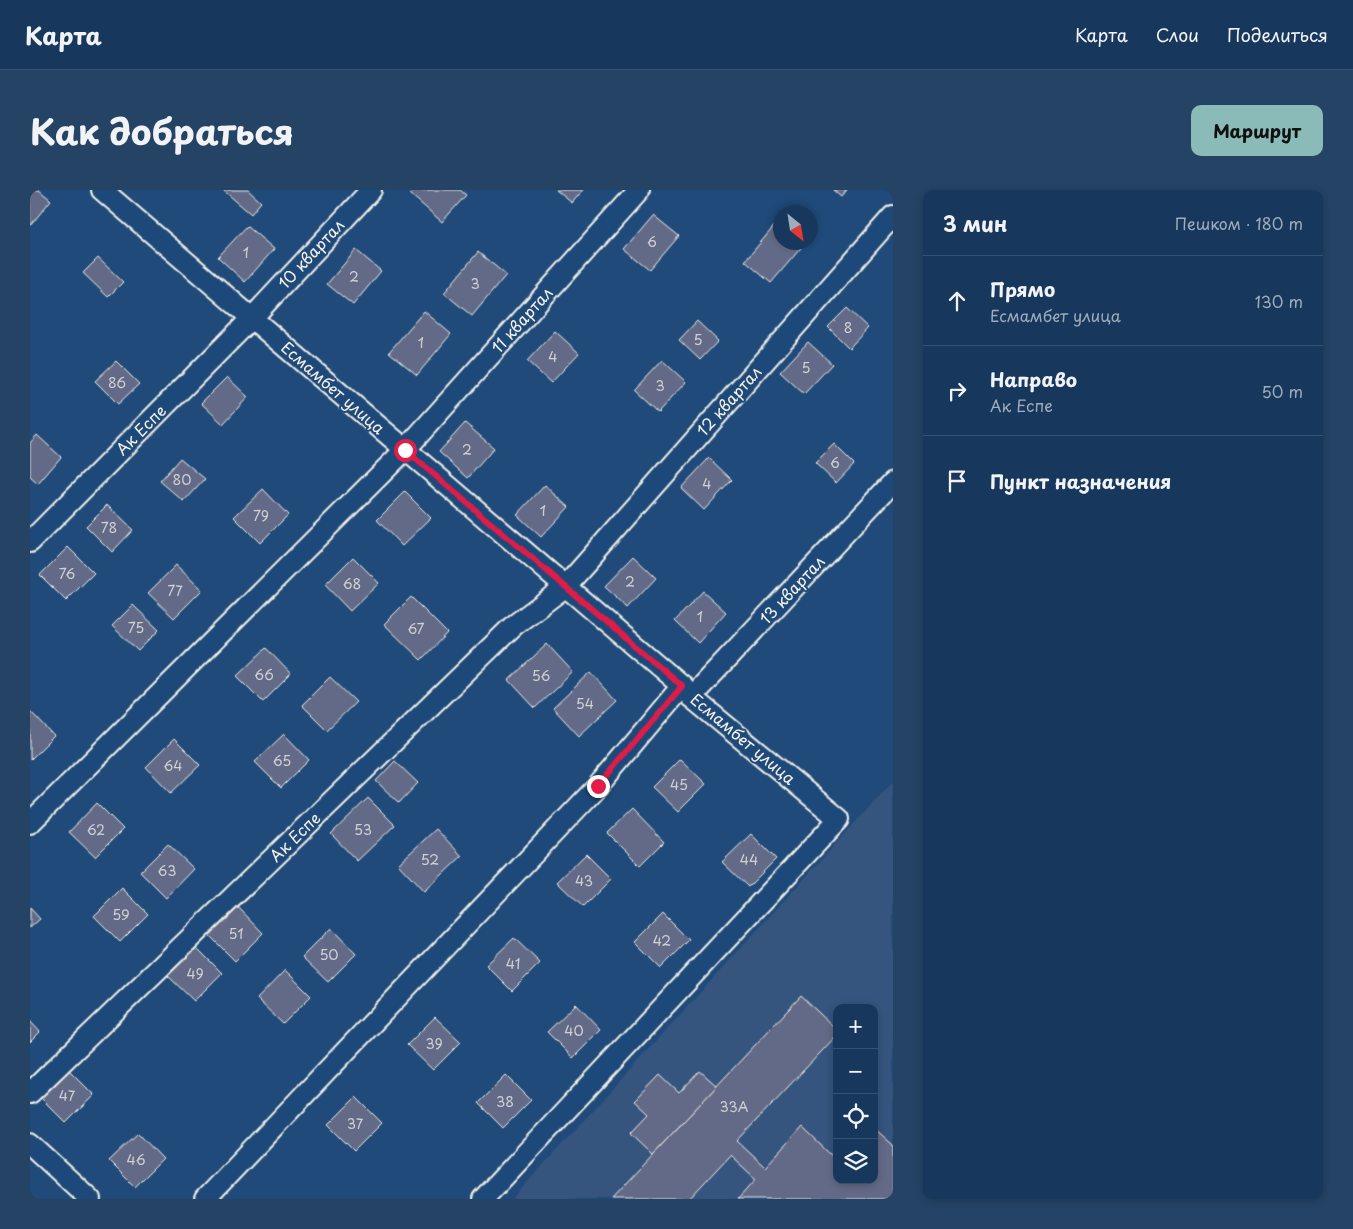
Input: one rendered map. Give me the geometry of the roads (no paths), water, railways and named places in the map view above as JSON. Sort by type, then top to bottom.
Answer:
[{"type":"street","name":"Есмамбет улица","points":[[102,190],[686,692],[839,819],[483,1199]]},
{"type":"street","name":"10 квартал","points":[[252,318],[371,190]]},
{"type":"street","name":"11 квартал","points":[[405,450],[639,190]]},
{"type":"street","name":"12 квартал","points":[[564,587],[893,216]]},
{"type":"street","name":"Ак Еспе","points":[[30,542],[252,318]]},
{"type":"street","points":[[30,823],[405,450]]},
{"type":"street","name":"13 квартал","points":[[686,692],[893,482]]},
{"type":"street","name":"Ак Еспе","points":[[30,1093],[513,626],[564,587]]},
{"type":"street","points":[[205,1199],[686,692]]},
{"type":"street","points":[[30,1144],[90,1199]]}]
